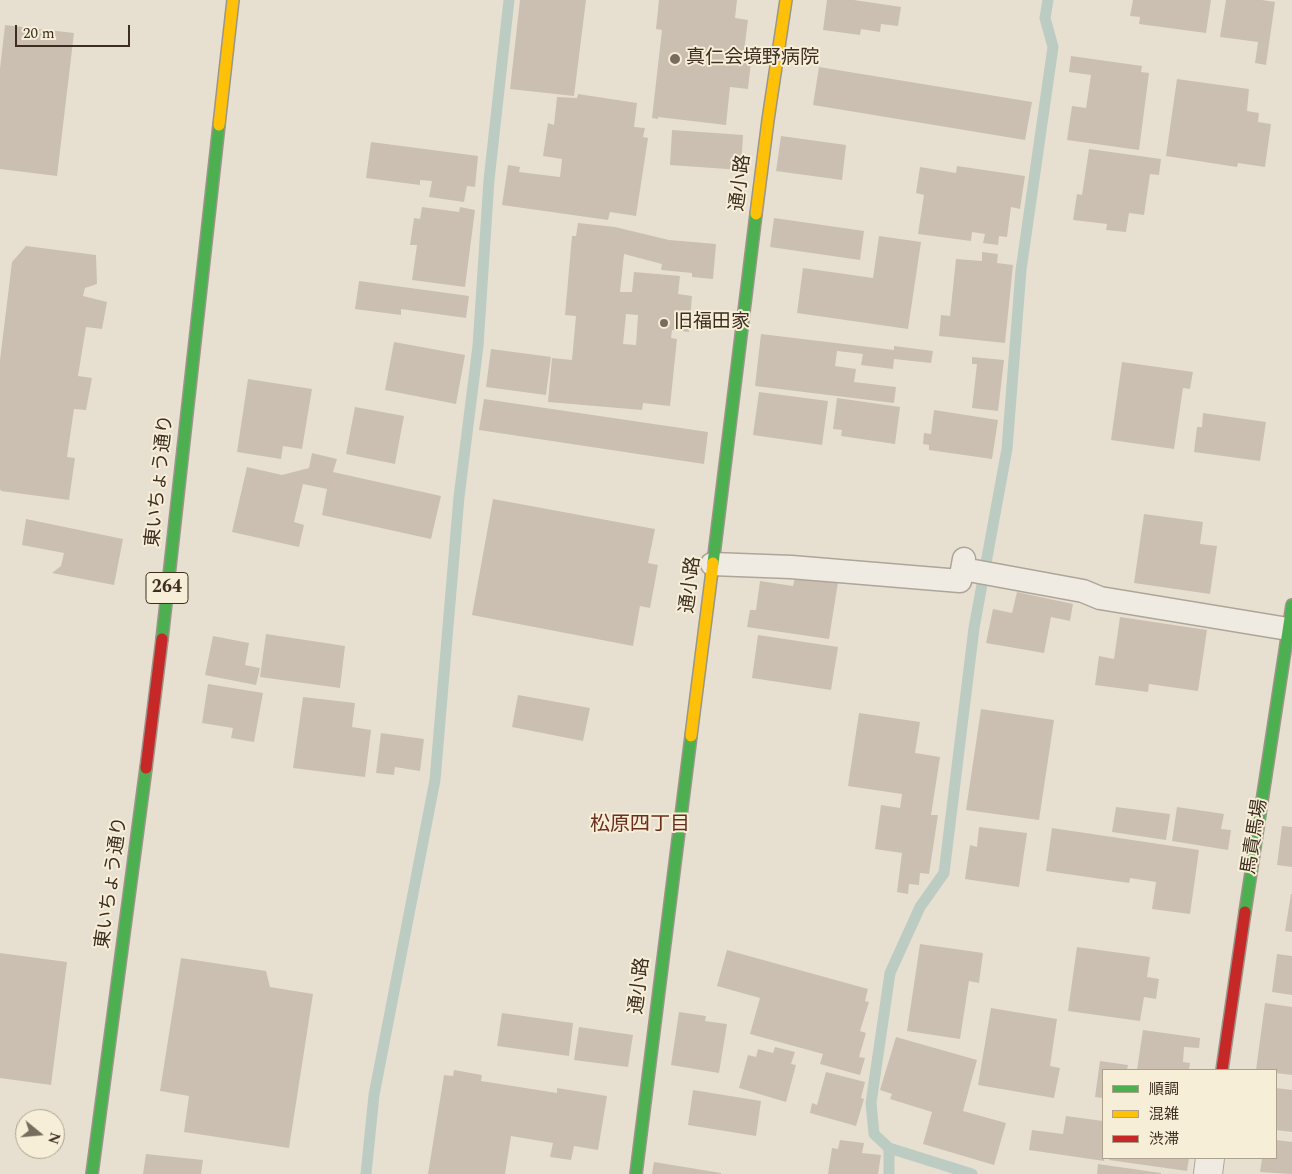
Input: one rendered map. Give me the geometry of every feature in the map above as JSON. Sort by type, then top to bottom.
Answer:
[{"type":"main road","name":"東いちょう通り","points":[[92,1174],[153,717],[233,0]]},
{"type":"main road","name":"通小路","points":[[636,1174],[768,120],[786,0]]},
{"type":"main road","name":"馬責馬場","points":[[1222,1069],[1292,604]]},
{"type":"street","points":[[1208,1174],[1210,1159]]},
{"type":"lane","points":[[712,564],[791,566],[960,581],[964,563],[1000,576],[1083,591],[1100,598],[1288,629]]},
{"type":"building","points":[[520,0],[586,0],[574,96],[510,89]]},
{"type":"building","points":[[659,0],[737,0],[735,18],[748,20],[744,51],[752,52],[748,89],[730,87],[726,125],[658,117],[658,119],[652,118],[662,30],[656,29]]},
{"type":"building","points":[[827,0],[854,0],[901,7],[898,26],[881,24],[880,32],[861,29],[860,35],[823,30]]},
{"type":"building","points":[[1133,0],[1211,0],[1206,33],[1139,24],[1140,17],[1130,16]]},
{"type":"building","points":[[1226,0],[1275,2],[1266,65],[1255,63],[1258,42],[1220,37]]},
{"type":"building","points":[[5,25],[74,33],[57,176],[0,169],[0,69]]},
{"type":"building","points":[[1071,56],[1142,66],[1141,72],[1149,73],[1139,150],[1067,140],[1072,106],[1086,108],[1091,75],[1069,72]]},
{"type":"building","points":[[819,67],[1032,102],[1025,140],[813,105]]},
{"type":"building","points":[[1177,79],[1249,89],[1247,111],[1259,113],[1258,122],[1271,124],[1265,167],[1238,163],[1237,167],[1166,156]]},
{"type":"building","points":[[578,94],[637,103],[634,127],[645,128],[643,137],[648,138],[636,216],[610,212],[608,220],[502,205],[508,165],[520,167],[519,172],[560,177],[562,159],[543,156],[548,123],[554,125],[557,97],[577,98]]},
{"type":"building","points":[[672,130],[743,135],[741,170],[670,165]]},
{"type":"building","points":[[781,136],[846,145],[842,180],[776,171]]},
{"type":"building","points":[[371,142],[478,156],[475,187],[467,186],[464,202],[429,197],[432,181],[420,180],[420,185],[366,178]]},
{"type":"building","points":[[1089,149],[1161,159],[1159,175],[1150,174],[1144,215],[1129,213],[1126,232],[1106,230],[1107,224],[1073,220],[1077,194],[1082,195]]},
{"type":"building","points":[[957,166],[1025,176],[1020,209],[1011,207],[1007,237],[999,236],[998,245],[983,243],[985,234],[972,232],[971,241],[918,234],[924,195],[916,193],[920,167],[956,173]]},
{"type":"building","points":[[422,207],[459,212],[460,207],[475,210],[465,287],[412,280],[417,245],[410,245],[414,218],[420,219]]},
{"type":"building","points":[[774,218],[864,231],[860,260],[770,247]]},
{"type":"building","name":"旧福田家","points":[[578,223],[615,227],[669,240],[716,244],[713,279],[692,277],[692,273],[661,270],[662,264],[624,254],[620,292],[632,292],[634,272],[680,276],[678,294],[692,296],[689,332],[672,330],[671,338],[677,339],[670,406],[643,403],[642,410],[548,402],[552,358],[572,360],[576,316],[565,315],[572,236],[576,236]],"holes":[[[626,314],[638,315],[636,345],[623,344]]]},
{"type":"building","points":[[879,236],[921,242],[908,329],[797,313],[803,268],[873,278]]},
{"type":"building","points":[[26,246],[96,255],[97,284],[85,288],[83,296],[107,302],[102,329],[86,327],[78,376],[92,378],[86,410],[74,409],[67,457],[75,458],[69,500],[1,491],[0,489],[0,360],[12,262]]},
{"type":"building","points":[[982,252],[998,254],[997,263],[1013,265],[1005,343],[939,336],[941,315],[950,316],[956,259],[982,261]]},
{"type":"building","points":[[359,281],[469,296],[466,318],[401,309],[401,315],[355,309]]},
{"type":"building","points":[[761,334],[894,350],[894,346],[933,351],[931,363],[894,359],[893,369],[861,365],[863,354],[837,351],[835,366],[856,369],[854,382],[896,387],[894,403],[755,386]]},
{"type":"building","points":[[394,342],[465,355],[456,404],[385,390]]},
{"type":"building","points":[[491,349],[551,357],[546,395],[486,387]]},
{"type":"building","points":[[972,357],[1004,360],[998,411],[972,408],[977,364],[972,364]]},
{"type":"building","points":[[1122,362],[1193,372],[1190,389],[1183,388],[1174,449],[1111,440]]},
{"type":"building","points":[[248,379],[312,389],[302,449],[283,446],[281,459],[237,452]]},
{"type":"building","points":[[759,392],[828,401],[822,445],[753,435]]},
{"type":"building","points":[[837,398],[900,407],[895,444],[841,436],[842,430],[833,429]]},
{"type":"building","points":[[484,399],[708,432],[704,464],[479,430]]},
{"type":"building","points":[[355,407],[404,416],[395,464],[346,454]]},
{"type":"building","points":[[934,410],[998,420],[992,459],[929,450],[929,445],[923,444],[924,433],[931,434]]},
{"type":"building","points":[[1203,413],[1266,422],[1260,461],[1194,452],[1197,427],[1202,427]]},
{"type":"building","points":[[312,453],[337,459],[333,472],[441,496],[431,539],[322,515],[327,489],[303,484],[294,522],[304,525],[299,547],[232,532],[247,467],[282,475],[309,468]]},
{"type":"building","points":[[493,499],[655,529],[648,563],[658,565],[650,608],[640,606],[633,646],[472,615]]},
{"type":"building","points":[[1144,514],[1203,522],[1200,544],[1217,546],[1210,594],[1134,583]]},
{"type":"building","points":[[26,519],[123,539],[114,585],[52,573],[61,566],[64,553],[22,545]]},
{"type":"building","points":[[795,577],[838,582],[829,639],[747,627],[750,610],[756,610],[760,581],[793,586]]},
{"type":"building","points":[[1017,592],[1073,604],[1070,621],[1051,617],[1044,653],[986,643],[993,609],[1012,613]]},
{"type":"building","points":[[1120,617],[1207,630],[1198,691],[1149,684],[1148,692],[1095,685],[1099,656],[1114,659]]},
{"type":"building","points":[[266,634],[345,646],[340,688],[260,677]]},
{"type":"building","points":[[758,635],[838,647],[831,690],[752,678]]},
{"type":"building","points":[[213,636],[249,643],[245,665],[260,668],[256,685],[205,675]]},
{"type":"building","points":[[208,684],[263,693],[254,742],[231,738],[233,728],[202,723]]},
{"type":"building","points":[[518,695],[590,708],[583,741],[512,727]]},
{"type":"building","points":[[303,697],[355,703],[352,727],[371,730],[365,777],[293,768]]},
{"type":"building","points":[[981,709],[1054,720],[1039,820],[966,810]]},
{"type":"building","points":[[859,713],[920,722],[915,753],[940,757],[931,815],[938,815],[929,874],[920,873],[919,885],[909,884],[908,894],[897,892],[902,853],[875,849],[881,805],[900,808],[902,794],[848,786]]},
{"type":"building","points":[[381,733],[424,739],[420,771],[395,767],[394,775],[376,773]]},
{"type":"building","points":[[1116,807],[1170,814],[1166,840],[1112,832]]},
{"type":"building","points":[[1177,807],[1224,814],[1221,829],[1231,830],[1228,850],[1172,841]]},
{"type":"building","points":[[1282,826],[1292,827],[1292,867],[1277,865]]},
{"type":"building","points":[[979,827],[1027,833],[1019,887],[965,879],[970,845],[977,847]]},
{"type":"building","points":[[1052,828],[1199,850],[1190,914],[1152,909],[1156,882],[1130,878],[1129,883],[1046,871]]},
{"type":"building","points":[[1292,894],[1292,932],[1285,931]]},
{"type":"building","points":[[920,944],[983,953],[979,983],[969,981],[960,1039],[907,1031]]},
{"type":"building","points":[[1077,947],[1150,957],[1147,977],[1159,979],[1156,999],[1144,997],[1140,1021],[1068,1011]]},
{"type":"building","points":[[727,950],[868,989],[865,1001],[869,1002],[860,1031],[866,1033],[859,1057],[865,1058],[860,1075],[820,1064],[823,1054],[750,1034],[760,998],[717,986]]},
{"type":"building","points":[[0,953],[67,962],[51,1085],[0,1078]]},
{"type":"building","points":[[1277,954],[1292,956],[1292,995],[1272,992]]},
{"type":"building","points":[[181,958],[266,971],[270,987],[313,994],[289,1148],[184,1132],[189,1096],[160,1091]]},
{"type":"building","points":[[1265,1003],[1292,1007],[1292,1075],[1277,1073],[1277,1069],[1256,1069]]},
{"type":"building","points":[[991,1008],[1057,1019],[1050,1066],[1060,1068],[1054,1098],[978,1085]]},
{"type":"building","points":[[679,1012],[706,1016],[705,1021],[727,1024],[719,1073],[671,1065]]},
{"type":"building","points":[[502,1013],[573,1023],[569,1056],[497,1046]]},
{"type":"building","points":[[579,1027],[633,1035],[628,1067],[574,1060]]},
{"type":"building","points":[[1143,1030],[1200,1038],[1199,1048],[1184,1047],[1183,1062],[1190,1063],[1189,1069],[1137,1069]]},
{"type":"building","points":[[896,1037],[977,1060],[963,1111],[1006,1123],[994,1165],[923,1144],[932,1112],[890,1099],[892,1094],[880,1090]]},
{"type":"building","points":[[775,1047],[795,1052],[791,1064],[796,1065],[786,1102],[739,1088],[748,1055],[756,1057],[758,1049],[773,1053]]},
{"type":"building","points":[[1100,1061],[1128,1065],[1127,1069],[1102,1069],[1102,1098],[1095,1097]]},
{"type":"building","points":[[454,1070],[482,1075],[481,1081],[557,1093],[557,1088],[607,1096],[598,1150],[574,1146],[571,1160],[550,1157],[553,1143],[511,1136],[505,1174],[428,1174],[444,1075],[453,1076]]},
{"type":"building","points":[[826,1072],[865,1082],[861,1098],[864,1099],[856,1126],[810,1113],[812,1103],[817,1105]]},
{"type":"building","points":[[1277,1088],[1292,1090],[1292,1132],[1277,1130]]},
{"type":"building","points":[[693,1090],[761,1101],[756,1136],[688,1125]]},
{"type":"building","points":[[1066,1116],[1102,1121],[1102,1159],[1104,1161],[1029,1150],[1032,1130],[1063,1134]]},
{"type":"building","points":[[840,1140],[864,1143],[862,1153],[881,1155],[878,1174],[828,1174],[832,1148],[838,1149]]},
{"type":"building","points":[[1277,1140],[1292,1142],[1292,1174],[1260,1172],[1262,1159],[1277,1159]]},
{"type":"building","points":[[146,1154],[203,1160],[201,1174],[143,1174]]},
{"type":"building","points":[[1110,1159],[1189,1159],[1187,1171]]},
{"type":"building","points":[[654,1162],[721,1173],[721,1174],[652,1174]]},
{"type":"building","points":[[1098,1164],[1161,1173],[1161,1174],[1097,1174]]},
{"type":"waterway","points":[[366,1174],[374,1095],[435,780],[459,497],[478,346],[489,180],[509,0]]},
{"type":"waterway","points":[[889,1174],[889,1148],[874,1134],[871,1103],[890,973],[920,907],[944,873],[974,628],[1007,449],[1021,270],[1053,47],[1045,18],[1048,0]]},
{"type":"waterway","points":[[889,1148],[972,1174]]},
{"type":"traffic: fast","points":[[162,639],[219,125]]},
{"type":"traffic: fast","points":[[713,563],[756,214]]},
{"type":"traffic: fast","points":[[1245,912],[1292,605]]},
{"type":"traffic: fast","points":[[636,1174],[691,736]]},
{"type":"traffic: fast","points":[[92,1174],[146,768]]},
{"type":"traffic: slow","points":[[219,125],[233,0]]},
{"type":"traffic: slow","points":[[756,214],[786,0]]},
{"type":"traffic: slow","points":[[691,736],[713,563]]},
{"type":"traffic: jam","points":[[146,768],[162,639]]},
{"type":"traffic: jam","points":[[1222,1069],[1245,912]]},
{"type":"place","name":"真仁会境野病院","points":[[675,59]]},
{"type":"place","name":"旧福田家","points":[[664,323]]},
{"type":"district","name":"松原四丁目","points":[[640,826]]}]
